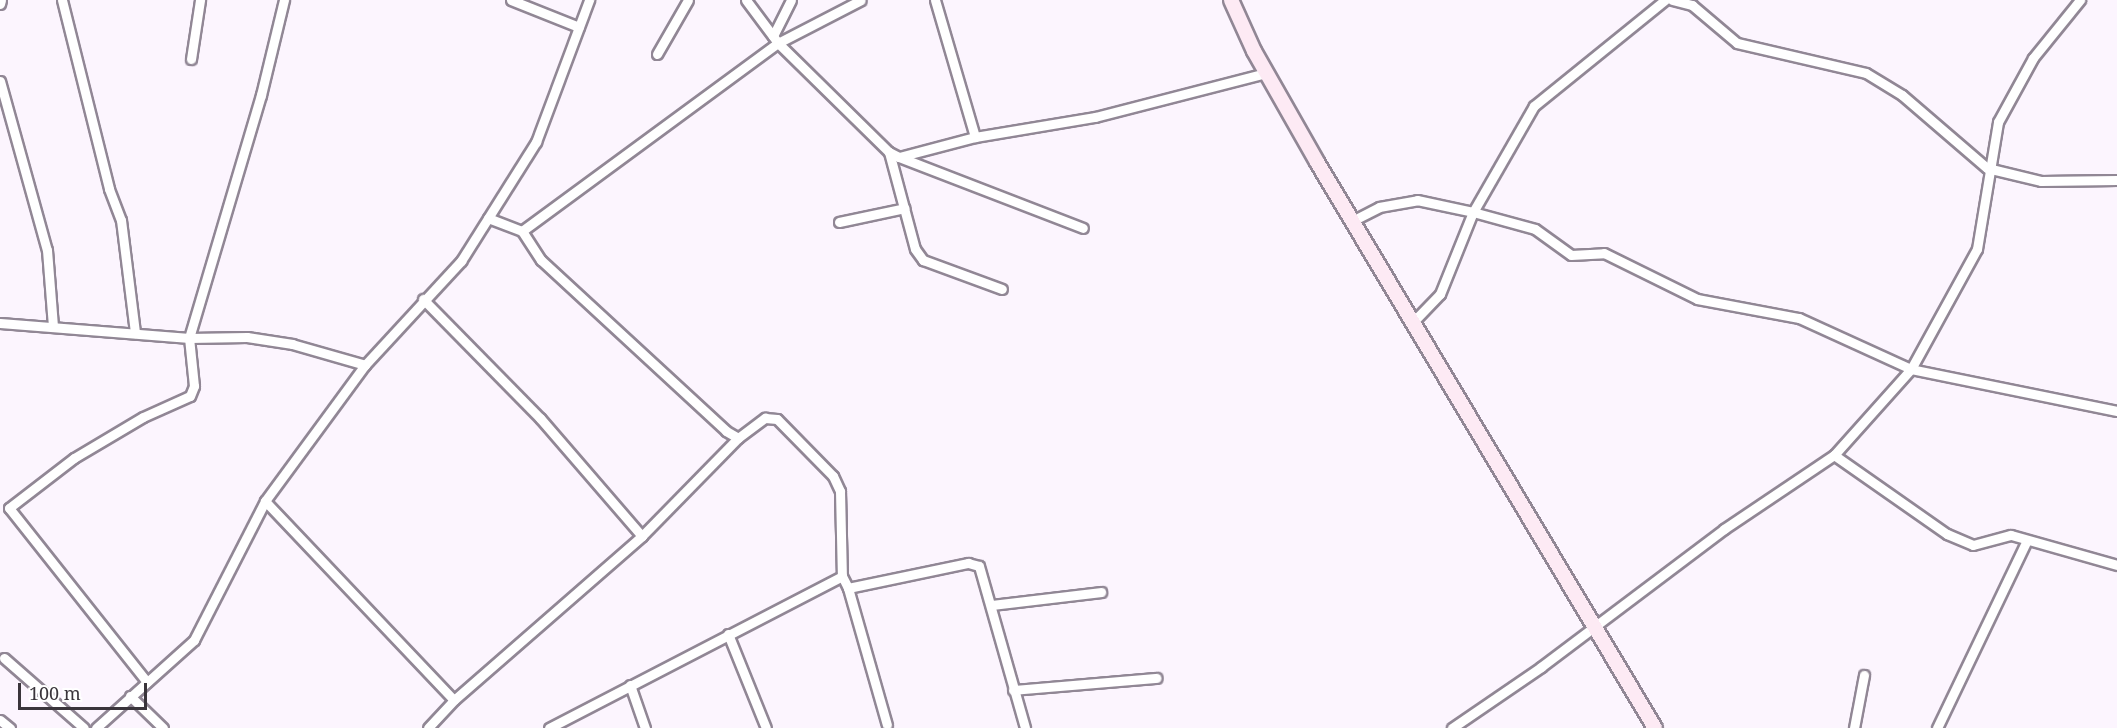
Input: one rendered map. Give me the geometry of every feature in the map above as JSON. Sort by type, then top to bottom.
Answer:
[{"type":"main road","points":[[1230,0],[1266,73],[1352,221],[1655,728]]},
{"type":"street","points":[[62,0],[109,189],[121,220],[135,333]]},
{"type":"street","points":[[191,59],[200,0]]},
{"type":"street","points":[[0,515],[74,458],[143,417],[190,396],[194,386],[189,338],[261,95],[284,0]]},
{"type":"street","points":[[511,0],[579,27]]},
{"type":"street","points":[[96,728],[194,640],[265,501],[365,365],[423,299],[461,261],[536,142],[589,0]]},
{"type":"street","points":[[657,54],[688,0]]},
{"type":"street","points":[[746,0],[776,39],[889,152],[1083,228]]},
{"type":"street","points":[[776,39],[791,0]]},
{"type":"street","points":[[522,231],[776,39],[861,0]]},
{"type":"street","points":[[935,0],[975,137]]},
{"type":"street","points":[[1413,322],[1440,294],[1473,212],[1534,106],[1665,0]]},
{"type":"street","points":[[1672,0],[1692,5],[1737,43],[1866,74],[1902,95],[1987,168],[2041,182],[2117,180]]},
{"type":"street","points":[[1452,728],[1595,627],[1724,529],[1834,455],[1911,369],[1977,249],[1989,189],[1987,168],[1998,122],[2033,58],[2080,0]]},
{"type":"street","points":[[899,157],[975,137],[1095,117],[1266,73]]},
{"type":"street","points":[[0,81],[47,250],[53,327]]},
{"type":"street","points":[[889,152],[915,249],[923,260],[1002,289]]},
{"type":"street","points":[[1352,221],[1379,207],[1417,200],[1473,212],[1535,229],[1571,255],[1604,253],[1697,299],[1799,318],[1911,369],[2117,411]]},
{"type":"street","points":[[840,222],[905,208]]},
{"type":"street","points":[[488,218],[522,231],[541,260],[738,438]]},
{"type":"street","points":[[423,299],[540,418],[642,536]]},
{"type":"street","points":[[0,323],[189,338],[247,337],[291,344],[365,365]]},
{"type":"street","points":[[428,728],[454,700],[642,536],[738,438],[765,418],[777,419],[833,476],[840,491],[842,576],[848,588],[887,725]]},
{"type":"street","points":[[1834,455],[1947,534],[1973,545],[2011,535],[2117,565]]},
{"type":"street","points":[[265,501],[454,700]]},
{"type":"street","points":[[9,508],[147,682]]},
{"type":"street","points":[[1937,728],[2027,540]]},
{"type":"street","points":[[848,588],[968,563],[979,566],[992,604],[1024,728]]},
{"type":"street","points":[[549,728],[842,576]]},
{"type":"street","points":[[992,604],[1101,592]]},
{"type":"street","points":[[728,634],[766,728]]},
{"type":"street","points":[[4,658],[84,728]]},
{"type":"street","points":[[1854,728],[1864,675]]},
{"type":"street","points":[[1013,690],[1157,678]]},
{"type":"street","points":[[630,685],[645,728]]},
{"type":"street","points":[[130,696],[163,728]]},
{"type":"street","points":[[0,720],[10,728]]}]
